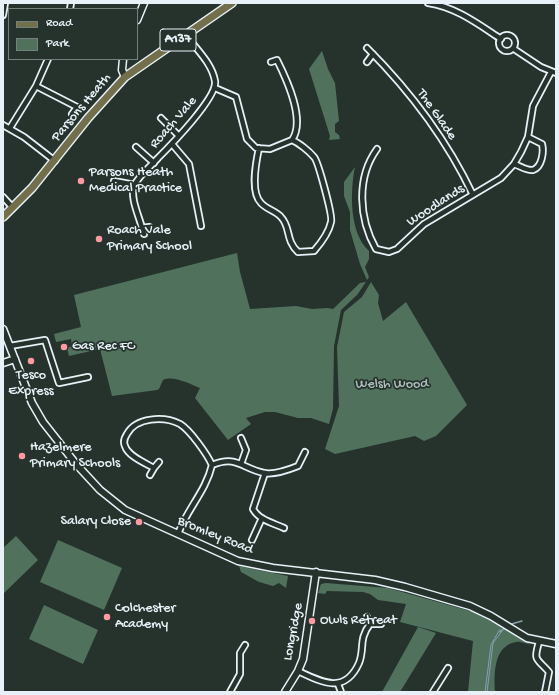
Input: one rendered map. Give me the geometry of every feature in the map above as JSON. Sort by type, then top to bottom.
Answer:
[{"type":"main road","name":"Parsons Heath","points":[[3,217],[13,208],[55,161],[90,116],[126,77],[232,3]]},
{"type":"street","points":[[3,15],[6,3]]},
{"type":"street","points":[[138,18],[144,3]]},
{"type":"street","points":[[428,3],[444,7],[461,14],[501,39]]},
{"type":"street","points":[[186,35],[212,71],[216,83],[215,88],[236,97],[247,139],[259,148],[270,149],[292,140],[296,130],[297,120],[288,83],[277,60],[271,62]]},
{"type":"street","points":[[504,36],[511,36],[514,39],[514,48],[510,52],[504,51],[500,47],[501,39],[504,36]]},
{"type":"street","name":"The Glade","points":[[367,48],[416,102],[462,173],[473,195]]},
{"type":"street","points":[[514,48],[551,72],[556,73]]},
{"type":"street","points":[[367,62],[373,54]]},
{"type":"street","points":[[10,128],[36,86],[48,60]]},
{"type":"street","points":[[123,60],[122,70],[126,77]]},
{"type":"street","name":"Woodlands","points":[[377,149],[368,165],[362,184],[364,218],[368,235],[376,249],[382,252],[389,252],[397,249],[424,224],[498,181],[514,164],[528,137],[533,106],[551,72]]},
{"type":"street","points":[[36,86],[76,107],[72,114]]},
{"type":"street","name":"Roach Vale","points":[[134,185],[179,136],[208,101],[215,88]]},
{"type":"street","points":[[161,118],[179,136]]},
{"type":"street","points":[[3,125],[10,128],[55,161]]},
{"type":"street","points":[[514,164],[533,170],[538,166],[544,151],[542,144],[528,137]]},
{"type":"street","points":[[259,148],[255,169],[257,196],[260,202],[281,216],[290,245],[298,252],[314,251],[319,245],[331,222],[332,213],[323,187],[318,165],[314,157],[292,140]]},
{"type":"street","points":[[172,144],[189,164],[201,226]]},
{"type":"street","points":[[136,147],[154,163]]},
{"type":"street","points":[[114,181],[134,185],[133,196],[144,234]]},
{"type":"street","points":[[3,197],[13,208]]},
{"type":"street","points":[[142,228],[149,227]]},
{"type":"street","name":"Bromley Road","points":[[3,329],[32,403],[43,422],[76,464],[118,506],[247,564],[375,580],[446,598],[484,612],[521,634],[539,642],[556,644]]},
{"type":"street","points":[[10,346],[45,340],[59,383],[88,377]]},
{"type":"street","points":[[3,363],[15,359]]},
{"type":"street","points":[[154,468],[129,452],[124,446],[125,439],[133,425],[140,422],[168,420],[182,425],[208,457],[212,465],[201,496],[189,510],[178,534]]},
{"type":"street","points":[[240,438],[246,450],[241,464]]},
{"type":"street","points":[[212,465],[222,461],[232,460],[265,473],[283,471],[298,466],[304,452]]},
{"type":"street","points":[[150,475],[159,462]]},
{"type":"street","points":[[265,473],[253,509],[256,515],[284,528]]},
{"type":"street","points":[[252,540],[262,518]]},
{"type":"street","name":"Longridge","points":[[285,692],[298,671],[305,650],[316,572]]},
{"type":"street","points":[[367,617],[370,624]]},
{"type":"street","points":[[298,671],[329,685],[338,684],[350,676],[359,662],[363,633],[370,624]]},
{"type":"street","points":[[370,624],[381,624]]},
{"type":"street","points":[[539,642],[536,653],[537,661],[549,672],[545,692]]},
{"type":"street","points":[[230,692],[240,674],[240,653],[245,645]]},
{"type":"street","points":[[433,692],[448,668]]},
{"type":"street","points":[[338,684],[341,692]]},
{"type":"green space","points":[[322,51],[328,69],[335,83],[339,121],[335,124],[335,132],[339,135],[340,139],[329,140],[330,136],[309,69]]},
{"type":"green space","points":[[355,167],[352,188],[354,223],[362,243],[369,251],[369,259],[365,267],[369,277],[367,280],[360,264],[350,230],[350,212],[344,196],[344,182]]},
{"type":"green space","points":[[237,253],[240,272],[250,309],[296,306],[312,309],[333,309],[360,283],[366,282],[357,295],[341,310],[334,346],[333,409],[329,424],[311,418],[298,418],[275,412],[265,412],[246,418],[251,424],[228,440],[195,398],[200,388],[182,381],[167,379],[163,380],[159,389],[157,390],[112,396],[100,349],[69,356],[67,348],[72,346],[71,339],[56,342],[54,334],[81,327],[74,295]]},
{"type":"green space","name":"Welsh Wood","points":[[371,282],[379,295],[378,303],[383,321],[406,302],[467,405],[436,436],[424,441],[415,436],[335,454],[325,449],[339,406],[337,347],[344,312],[362,297]]},
{"type":"green space","points":[[16,536],[38,560],[3,594],[3,548]]},
{"type":"green space","points":[[58,540],[122,568],[104,610],[40,582]]},
{"type":"green space","points":[[239,566],[288,576],[286,588],[279,583],[273,586],[259,582],[241,572]]},
{"type":"green space","points":[[326,583],[388,588],[470,611],[470,606],[531,645],[516,642],[503,649],[496,662],[495,692],[468,692],[473,641],[400,622],[406,604],[378,600],[370,594],[363,592],[327,591],[325,594],[318,593],[321,584]]},
{"type":"green space","points":[[44,605],[98,630],[83,664],[29,639]]},
{"type":"green space","points":[[418,627],[436,633],[400,692],[382,692]]},
{"type":"water","points":[[500,630],[502,631],[493,643],[487,692],[485,692],[491,645]]},
{"type":"waterway","points":[[508,625],[522,621]]},
{"type":"waterway","points":[[500,632],[506,627]]},
{"type":"place","name":"Parsons Heath Medical Practice","points":[[81,181]]},
{"type":"place","name":"Roach Vale Primary School","points":[[99,239]]},
{"type":"place","name":"Gas Rec FC","points":[[64,347]]},
{"type":"place","name":"Tesco Express","points":[[31,361]]},
{"type":"place","name":"Hazelmere Primary Schools","points":[[22,456]]},
{"type":"place","name":"Salary Close","points":[[139,522]]},
{"type":"place","name":"Colchester Academy","points":[[107,617]]},
{"type":"place","name":"Owls Retreat","points":[[312,621]]}]
